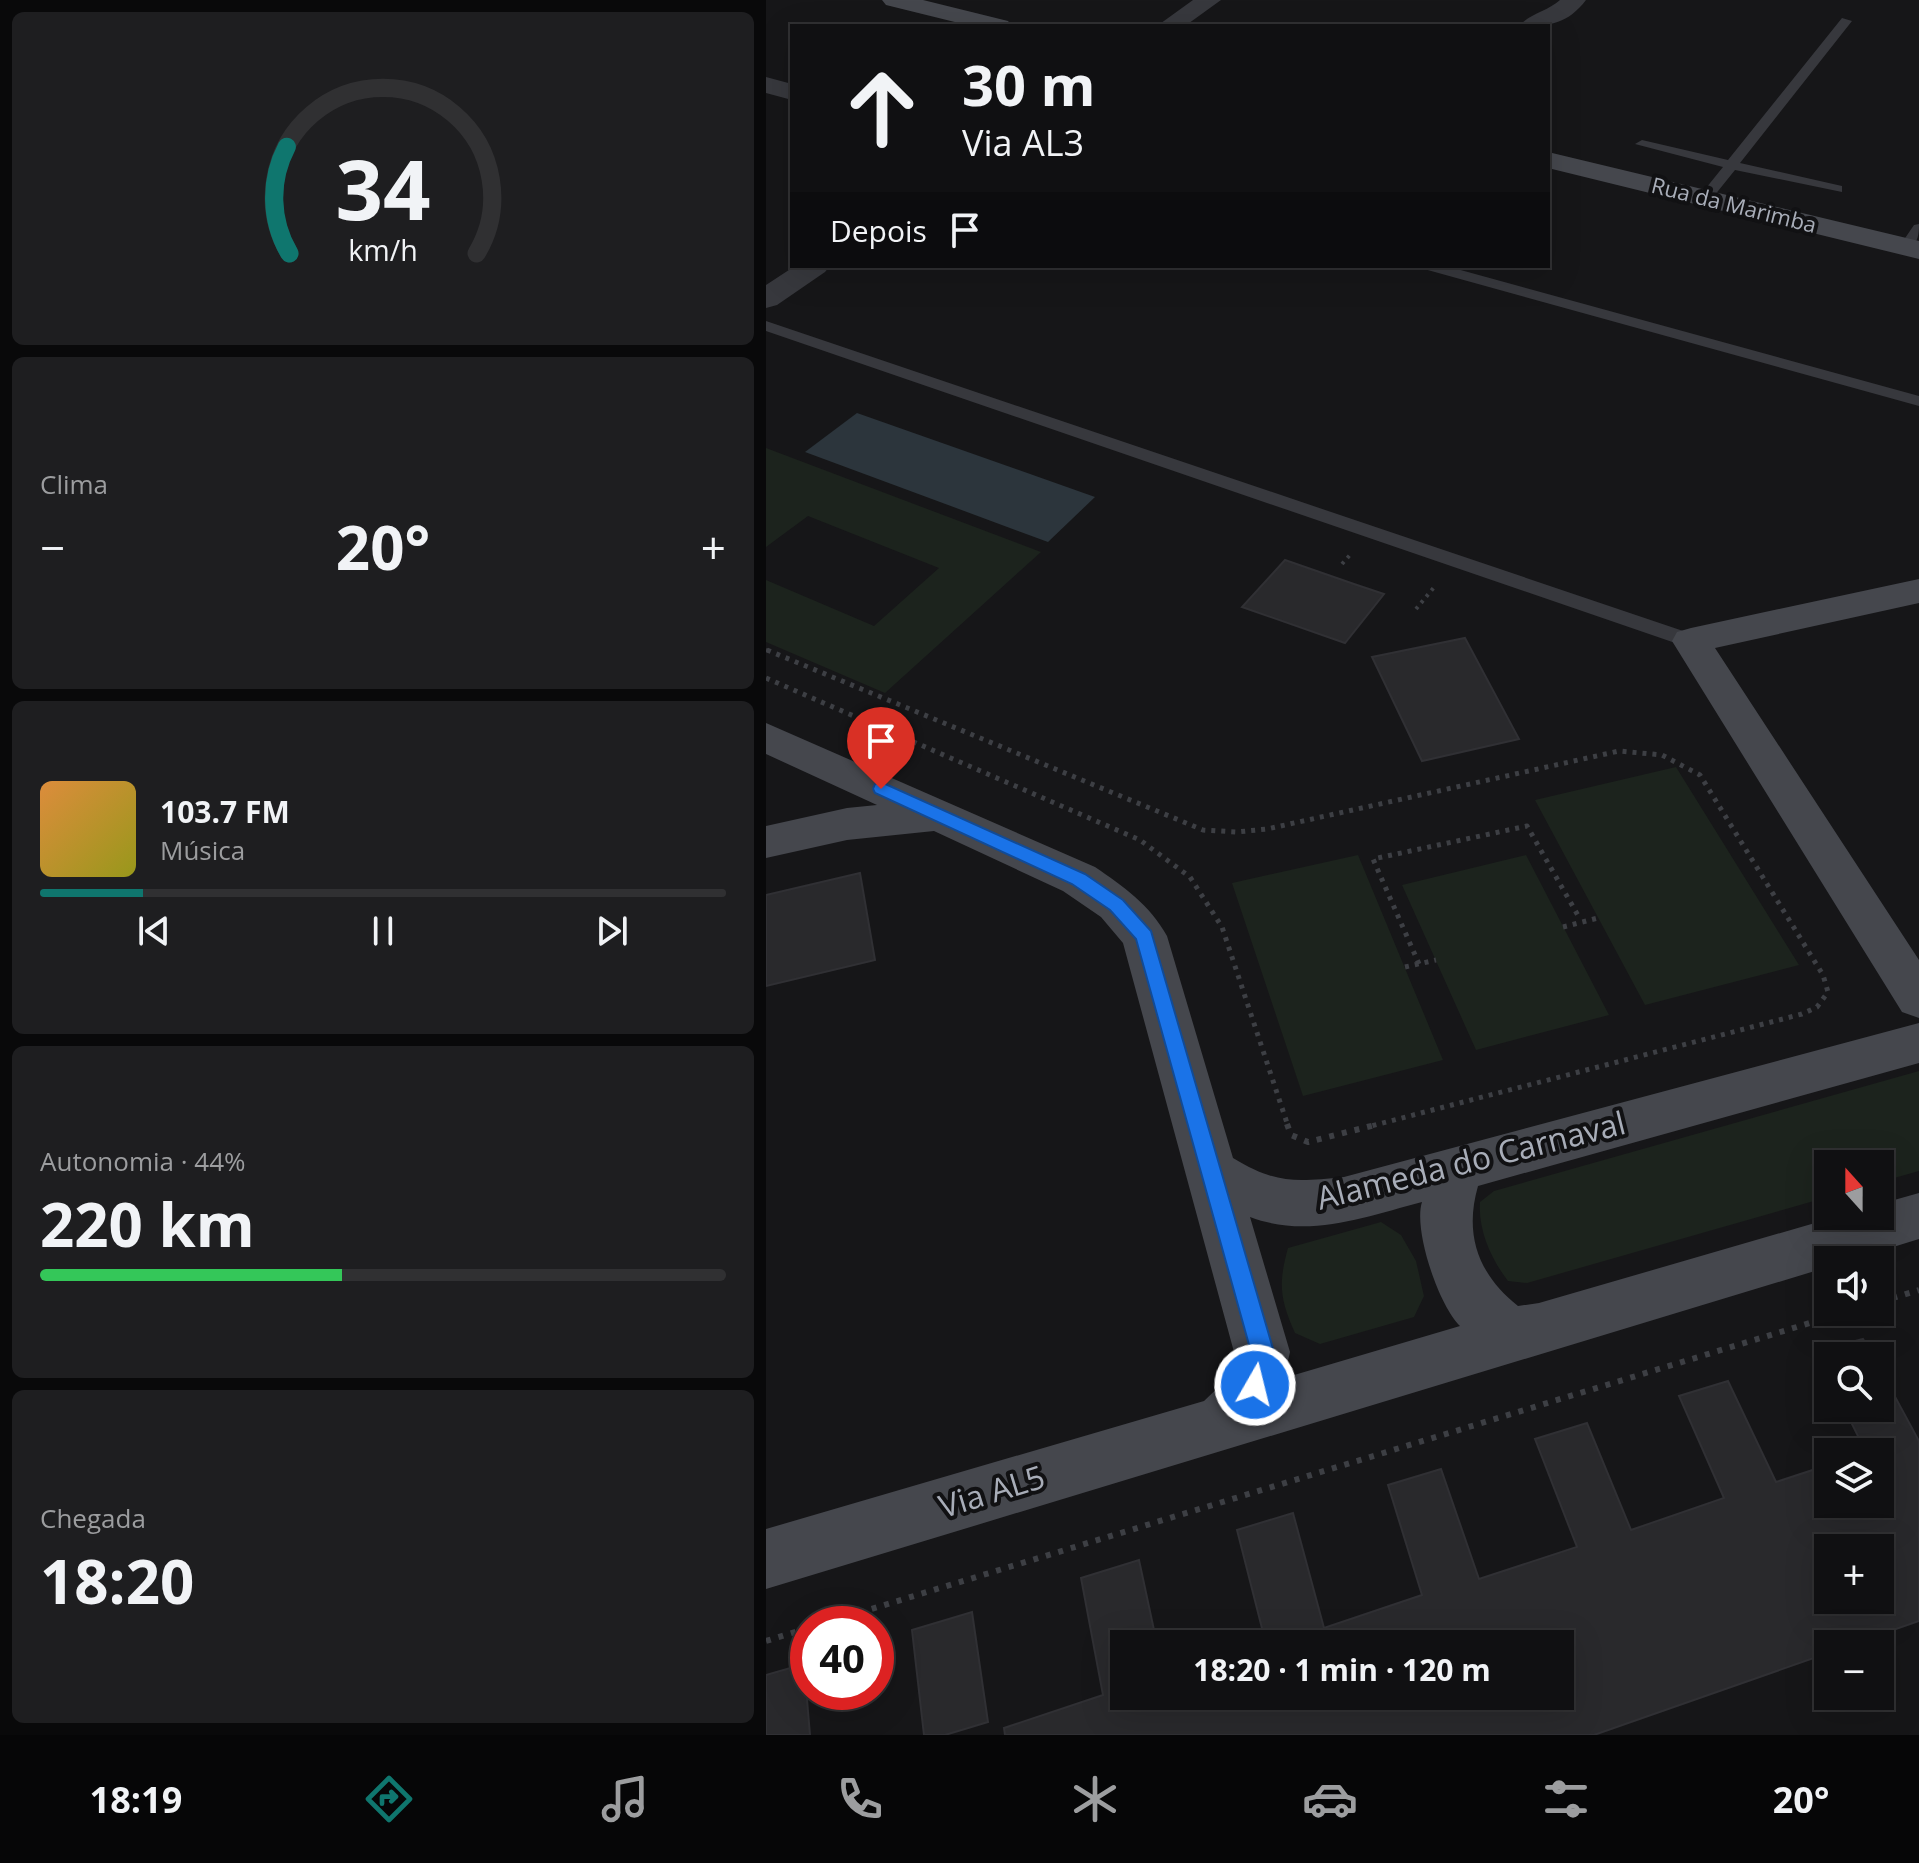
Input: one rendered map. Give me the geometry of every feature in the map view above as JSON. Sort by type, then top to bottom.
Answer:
[{"type":"street","points":[[894,0],[945,13],[1010,14]]},
{"type":"street","points":[[1172,24],[1209,0]]},
{"type":"street","points":[[1536,24],[1558,14],[1574,0]]},
{"type":"street","points":[[766,85],[790,91]]},
{"type":"street","name":"Rua da Marimba","points":[[1550,160],[1705,198],[1915,242]]},
{"type":"street","points":[[766,299],[812,268]]},
{"type":"street","points":[[1919,591],[1691,641],[1919,999]]},
{"type":"street","points":[[766,737],[1079,879],[1117,905],[1144,936],[1262,1352],[1255,1385],[1243,1410],[1218,1425]]},
{"type":"street","points":[[766,842],[847,824],[939,814]]},
{"type":"street","name":"Alameda do Carnaval","points":[[1212,1173],[1250,1196],[1287,1206],[1344,1200],[1919,1043]]},
{"type":"street","points":[[1457,1169],[1445,1210],[1451,1256],[1475,1305],[1509,1333],[1542,1329]]},
{"type":"street","points":[[1218,1425],[1919,1216]]},
{"type":"street","name":"Via AL5","points":[[766,1559],[1218,1425]]},
{"type":"lane","points":[[1705,198],[1846,21]]},
{"type":"lane","points":[[1642,144],[1837,189]]},
{"type":"lane","points":[[1436,268],[1919,401]]},
{"type":"lane","points":[[766,326],[1691,641]]},
{"type":"path","points":[[1416,609],[1439,581]]},
{"type":"path","points":[[766,650],[1203,830],[1237,832],[1267,829],[1619,751],[1659,752],[1680,759],[1700,775],[1823,975],[1828,992],[1817,1007],[1802,1014],[1308,1142],[1291,1135],[1222,927],[1190,877],[1140,840],[766,678]]},
{"type":"path","points":[[1419,964],[1373,859],[1527,826],[1580,919]]},
{"type":"path","points":[[1563,927],[1598,918]]},
{"type":"path","points":[[1405,967],[1436,960]]},
{"type":"path","points":[[1894,1298],[1919,1290]]},
{"type":"path","points":[[881,1606],[1814,1322]]},
{"type":"path","points":[[766,1641],[790,1634]]},
{"type":"shaded area","points":[[857,413],[1095,497],[1048,542],[805,452]]},
{"type":"shaded area","points":[[766,448],[1041,552],[885,693],[766,642],[766,580],[874,626],[939,568],[808,516],[766,547]]},
{"type":"shaded area","points":[[1676,767],[1799,965],[1645,1005],[1535,800]]},
{"type":"shaded area","points":[[1358,855],[1443,1060],[1303,1096],[1232,883]]},
{"type":"shaded area","points":[[1526,855],[1609,1015],[1476,1050],[1402,885]]},
{"type":"shaded area","points":[[1919,1071],[1919,1171],[1894,1178],[1894,1150],[1814,1150],[1814,1201],[1527,1283],[1508,1281],[1487,1244],[1481,1223],[1480,1202],[1494,1191]]},
{"type":"shaded area","points":[[1381,1222],[1401,1235],[1416,1261],[1424,1296],[1414,1317],[1320,1344],[1295,1333],[1282,1291],[1288,1248]]},
{"type":"building","points":[[1285,560],[1384,594],[1345,643],[1242,607]]},
{"type":"building","points":[[1465,638],[1519,739],[1422,761],[1372,657]]},
{"type":"building","points":[[860,873],[875,960],[766,986],[766,895]]},
{"type":"building","points":[[1728,1381],[1776,1482],[1814,1470],[1814,1518],[1894,1518],[1894,1438],[1859,1438],[1851,1422],[1894,1422],[1894,1395],[1919,1441],[1919,1621],[1893,1630],[1814,1630],[1814,1658],[1594,1735],[1005,1735],[1004,1728],[1103,1695],[1081,1578],[1139,1560],[1154,1630],[1110,1630],[1110,1710],[1574,1710],[1574,1630],[1262,1630],[1237,1530],[1293,1513],[1324,1628],[1422,1595],[1388,1485],[1441,1469],[1479,1579],[1577,1547],[1535,1439],[1587,1423],[1631,1530],[1724,1498],[1679,1396]]},
{"type":"building","points":[[972,1612],[988,1722],[945,1735],[924,1735],[912,1630]]},
{"type":"building","points":[[790,1668],[790,1710],[808,1710],[810,1735],[766,1735],[766,1675]]},
{"type":"route","points":[[881,789],[1079,879],[1117,905],[1144,936],[1262,1352],[1255,1385]]}]
